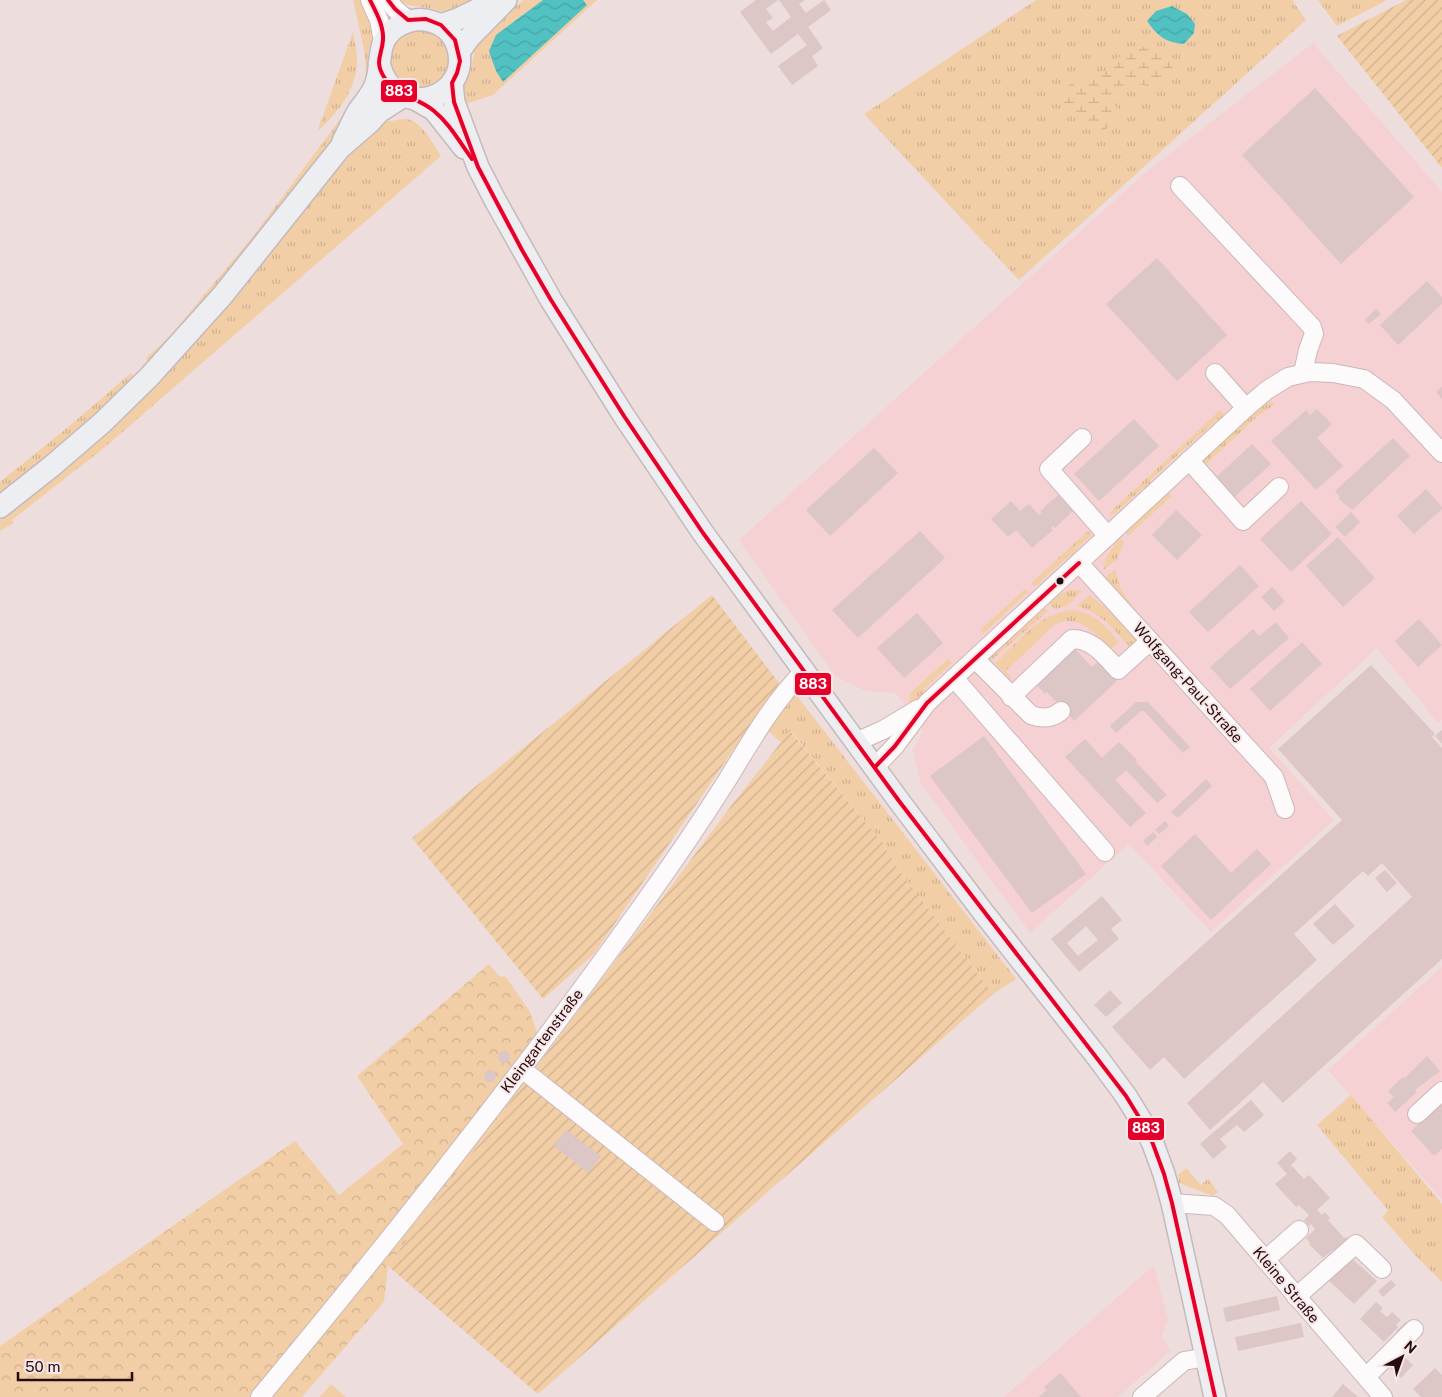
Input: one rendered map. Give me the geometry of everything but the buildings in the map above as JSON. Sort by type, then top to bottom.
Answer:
[{"type":"main road","points":[[441,25],[497,0]]},
{"type":"main road","points":[[459,52],[469,38],[506,0]]},
{"type":"main road","points":[[0,507],[94,430],[149,377],[222,296],[340,148],[375,117],[410,98],[429,98],[442,93],[452,83],[460,61],[459,52],[455,40],[441,25],[426,19],[408,20],[393,28],[383,41],[375,87],[357,112],[340,148]]},
{"type":"main road","points":[[379,63],[387,83],[395,91],[434,110],[478,168]]},
{"type":"main road","points":[[452,83],[454,102],[478,168],[551,300],[624,416],[703,533],[856,742],[983,912],[1098,1058],[1126,1096],[1145,1127],[1164,1174],[1172,1203],[1215,1397]]},
{"type":"street","points":[[370,0],[379,20],[383,41]]},
{"type":"street","points":[[388,0],[408,20]]},
{"type":"street","points":[[1180,186],[1312,327],[1314,334],[1303,373]]},
{"type":"street","points":[[856,742],[883,730],[927,703],[976,660],[1246,408],[1267,390],[1288,377],[1310,372],[1333,373],[1364,379],[1393,400],[1442,453]]},
{"type":"street","points":[[1215,374],[1246,408]]},
{"type":"street","points":[[1082,438],[1049,469],[1108,536]]},
{"type":"street","points":[[1189,460],[1242,521],[1280,487]]},
{"type":"street","name":"Wolfgang-Paul-Straße","points":[[1079,563],[1274,777],[1285,809]]},
{"type":"street","points":[[1011,697],[1072,639],[1079,639],[1091,644],[1118,670],[1150,641]]},
{"type":"street","points":[[976,660],[1031,715],[1040,718],[1050,717],[1061,711]]},
{"type":"street","name":"Kleingartenstraße","points":[[260,1397],[365,1270],[522,1069],[645,902],[722,788],[770,711],[804,670]]},
{"type":"street","points":[[955,679],[1105,852]]},
{"type":"street","points":[[875,767],[895,746],[927,703]]},
{"type":"street","points":[[522,1069],[715,1222]]},
{"type":"street","points":[[1417,1114],[1442,1091]]},
{"type":"street","name":"Kleine Straße","points":[[1172,1203],[1214,1206],[1227,1215],[1383,1397]]},
{"type":"street","points":[[1265,1260],[1299,1230]]},
{"type":"street","points":[[1296,1297],[1356,1244],[1382,1269]]},
{"type":"street","points":[[1366,1377],[1414,1330]]},
{"type":"street","points":[[1142,1397],[1184,1361],[1206,1357]]},
{"type":"shaded area","points":[[1313,43],[1442,192],[1442,720],[1438,723],[1377,648],[1269,748],[1334,820],[1211,932],[1129,844],[1030,933],[921,784],[913,750],[923,731],[896,693],[865,691],[835,676],[739,540],[1144,174]]},
{"type":"shaded area","points":[[1442,967],[1442,1199],[1328,1070]]},
{"type":"shaded area","points":[[1154,1265],[1168,1319],[1162,1336],[1171,1350],[1118,1397],[1004,1397]]},
{"type":"green space","points":[[353,0],[364,0],[369,10],[373,36],[368,54],[370,74],[364,87],[366,72],[364,49]]},
{"type":"green space","points":[[399,0],[481,0],[445,13],[434,9],[408,5]]},
{"type":"green space","points":[[524,0],[543,0],[496,35],[587,5],[583,0],[597,0],[493,95],[462,105],[462,90],[470,74],[476,44],[489,27]]},
{"type":"green space","points":[[1036,0],[1292,0],[1306,20],[1019,280],[864,114]]},
{"type":"green space","points":[[1318,0],[1387,0],[1337,26]]},
{"type":"green space","points":[[1406,0],[1442,0],[1442,168],[1337,36]]},
{"type":"green space","points":[[414,29],[426,29],[437,34],[445,42],[450,53],[448,71],[437,84],[426,89],[414,89],[403,84],[395,76],[390,65],[390,53],[395,42],[403,34]]},
{"type":"green space","points":[[353,32],[357,52],[354,80],[339,109],[317,132]]},
{"type":"green space","points":[[1143,47],[1157,47],[1174,59],[1173,68],[1163,82],[1155,86],[1126,82],[1113,99],[1117,109],[1110,127],[1096,133],[1072,116],[1060,95],[1075,78],[1088,77],[1105,71],[1119,57]]},
{"type":"green space","points":[[356,98],[342,125],[258,237],[203,304],[150,363],[146,358],[170,336],[254,235]]},
{"type":"green space","points":[[380,119],[389,121],[403,119],[415,123],[425,132],[441,156],[104,448],[12,520],[14,523],[0,531],[0,520],[46,484],[143,399],[188,350]]},
{"type":"green space","points":[[131,373],[135,378],[65,443],[0,495],[0,482]]},
{"type":"green space","points":[[1272,401],[1274,405],[1259,415],[1202,468],[1201,462],[1256,411]]},
{"type":"green space","points":[[1220,410],[1227,418],[1222,423],[1218,419],[1149,481],[1153,485],[1147,491],[1143,488],[1112,516],[1109,513]]},
{"type":"green space","points":[[1168,492],[1172,496],[1128,536],[1125,532]]},
{"type":"green space","points":[[1088,531],[1092,535],[1076,549],[1079,553],[1072,560],[1069,556],[1035,587],[1031,583]]},
{"type":"green space","points":[[1120,537],[1124,542],[1117,560],[1103,570],[1107,556]]},
{"type":"green space","points":[[1116,569],[1123,591],[1136,610],[1133,613],[1107,584],[1105,577]]},
{"type":"green space","points":[[1025,589],[1028,592],[983,634],[980,630]]},
{"type":"green space","points":[[1069,590],[1082,591],[1067,606],[1055,609],[1048,602],[1056,596]]},
{"type":"green space","points":[[712,595],[779,683],[594,954],[543,999],[412,838]]},
{"type":"green space","points":[[1089,595],[1109,610],[1136,640],[1129,646],[1100,617],[1077,606]]},
{"type":"green space","points":[[1043,606],[1048,611],[986,665],[983,661]]},
{"type":"green space","points":[[1073,610],[1094,617],[1119,642],[1111,649],[1098,636],[1077,622],[1060,622],[1052,627],[1006,671],[1012,678],[1010,679],[995,663],[1030,629],[1040,622],[1061,612]]},
{"type":"green space","points":[[948,659],[952,663],[924,689],[927,692],[909,706],[910,693]]},
{"type":"green space","points":[[794,692],[1016,979],[993,994],[898,869],[882,842],[791,731],[781,742],[768,731]]},
{"type":"green space","points":[[790,731],[882,842],[898,869],[993,994],[538,1394],[388,1266],[731,806]]},
{"type":"green space","points":[[489,964],[499,976],[506,977],[530,1012],[545,1055],[388,1266],[384,1302],[302,1397],[0,1397],[0,1346],[295,1141],[339,1195],[403,1144],[357,1076]]},
{"type":"green space","points":[[1351,1095],[1442,1204],[1442,1282],[1382,1217],[1388,1210],[1317,1125]]},
{"type":"green space","points":[[1186,1168],[1201,1185],[1208,1179],[1218,1192],[1213,1196],[1179,1183],[1178,1175]]},
{"type":"green space","points":[[331,1384],[346,1397],[320,1397]]},
{"type":"water","points":[[543,0],[583,0],[587,5],[503,82],[496,71],[489,51],[496,35]]},
{"type":"water","points":[[1172,6],[1187,14],[1195,24],[1194,33],[1184,44],[1162,38],[1147,21],[1156,11]]},
{"type":"transit line","name":"883","points":[[370,0],[382,30],[383,40],[379,67],[384,77],[395,89],[428,106],[440,116],[472,159]]},
{"type":"transit line","name":"883","points":[[388,0],[408,20],[426,19],[441,25],[455,40],[460,61],[452,83],[454,102],[478,167],[551,300],[624,416],[703,533],[899,801],[1126,1096],[1145,1127],[1164,1174],[1172,1203],[1215,1397]]},
{"type":"transit line","name":"883","points":[[875,767],[895,746],[927,703],[1079,563]]}]
